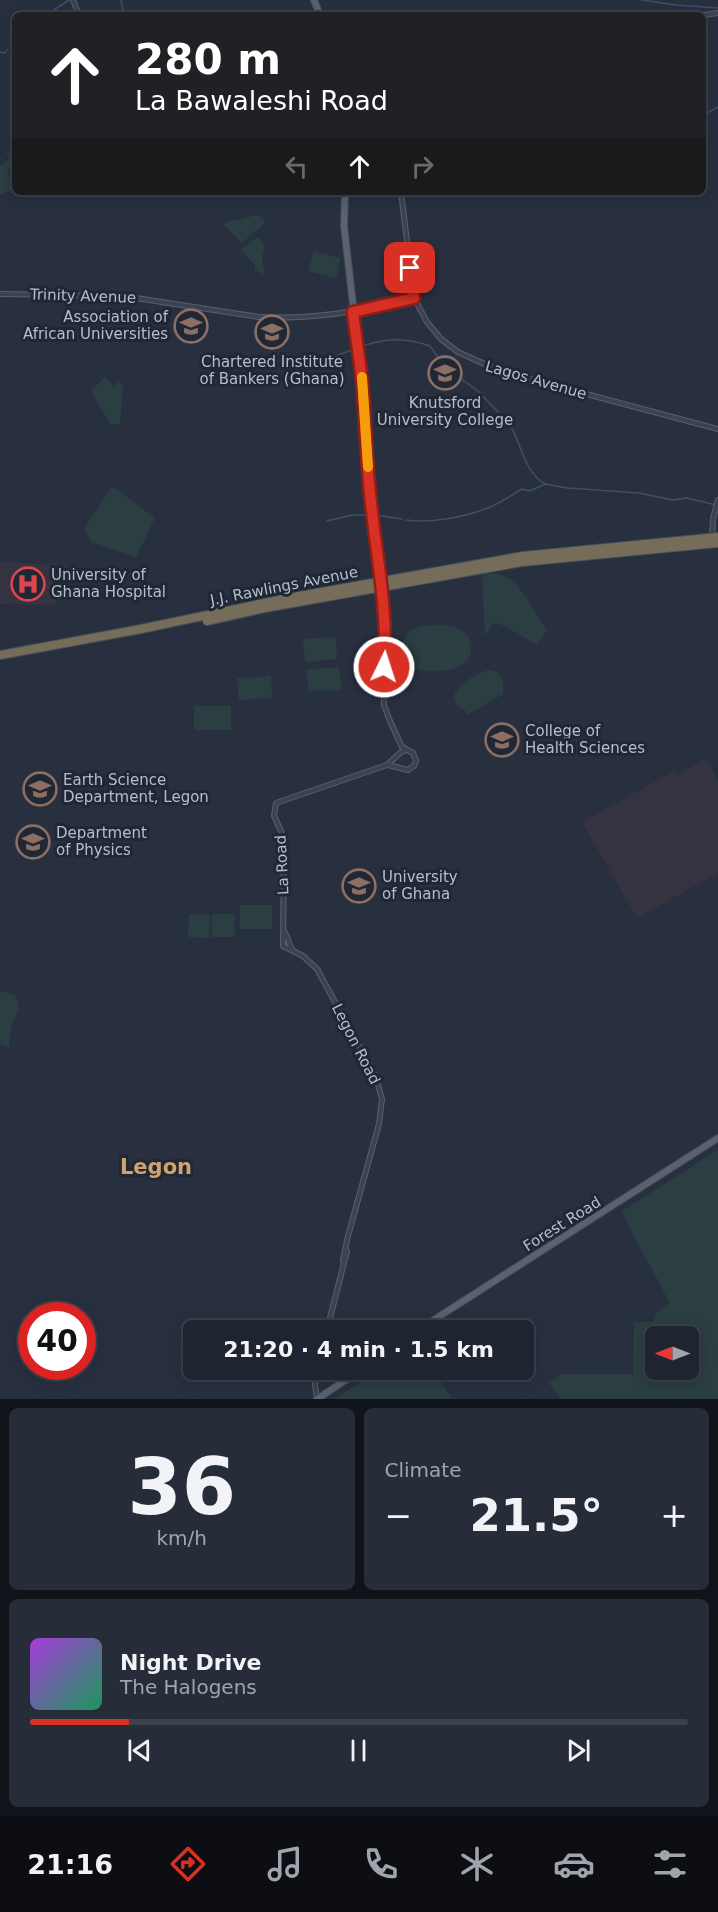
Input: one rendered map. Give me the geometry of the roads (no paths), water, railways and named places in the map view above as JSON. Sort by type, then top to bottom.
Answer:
[{"type":"highway","name":"J.J. Rawlings Avenue","points":[[0,660],[524,556],[715,540]]},
{"type":"highway","name":"J.J. Rawlings Avenue","points":[[0,655],[123,633],[288,598],[381,583]]},
{"type":"main road","points":[[345,195],[344,226],[381,583]]},
{"type":"main road","name":"Forest Road","points":[[434,1320],[718,1138]]},
{"type":"main road","points":[[319,1397],[345,1380]]},
{"type":"street","name":"Lagos Avenue","points":[[401,195],[414,298],[427,322],[441,339],[458,352],[484,365],[517,376],[718,429]]},
{"type":"street","name":"Trinity Avenue","points":[[0,294],[123,296],[282,318],[353,312],[414,298]]},
{"type":"street","points":[[715,540],[717,503]]},
{"type":"street","points":[[381,583],[386,631],[383,669],[384,705],[401,745],[415,755],[416,764],[408,770],[387,765]]},
{"type":"street","points":[[387,765],[397,757],[401,745]]},
{"type":"street","points":[[400,752],[406,750]]},
{"type":"street","points":[[397,757],[396,761],[400,768]]},
{"type":"street","name":"La Road","points":[[283,946],[284,838],[274,816],[276,803],[387,765]]},
{"type":"street","name":"La Road","points":[[284,928],[292,951]]},
{"type":"street","name":"Legon Road","points":[[283,946],[303,956],[317,969],[376,1077],[381,1093],[382,1106],[379,1124],[343,1256],[329,1320]]},
{"type":"street","points":[[318,1380],[319,1397]]},
{"type":"waterway","points":[[51,12],[69,0]]},
{"type":"waterway","points":[[121,0],[123,12]]},
{"type":"waterway","points":[[642,0],[718,8]]},
{"type":"waterway","points":[[0,52],[5,53],[8,49]]},
{"type":"waterway","points":[[706,114],[718,107]]},
{"type":"waterway","points":[[360,347],[395,340],[412,341],[430,346],[438,357],[478,391],[498,412]]},
{"type":"waterway","points":[[335,356],[355,349]]},
{"type":"waterway","points":[[501,414],[513,430],[530,470],[545,484]]},
{"type":"waterway","points":[[406,520],[436,520],[466,515],[495,505],[522,489],[529,491],[546,484],[567,488],[639,493],[673,500],[687,498],[716,505]]},
{"type":"waterway","points":[[327,521],[352,515],[370,515]]},
{"type":"waterway","points":[[376,515],[402,519]]},
{"type":"place","name":"Association of African Universities","points":[[191,326]]},
{"type":"place","name":"Chartered Institute of Bankers (Ghana)","points":[[272,332]]},
{"type":"place","name":"Knutsford University College","points":[[445,373]]},
{"type":"place","name":"University of Ghana Hospital","points":[[28,584]]},
{"type":"place","name":"College of Health Sciences","points":[[502,740]]},
{"type":"place","name":"Earth Science Department, Legon","points":[[40,789]]},
{"type":"place","name":"Department of Physics","points":[[33,842]]},
{"type":"place","name":"University of Ghana","points":[[359,886]]},
{"type":"district","name":"Legon","points":[[156,1167]]}]
